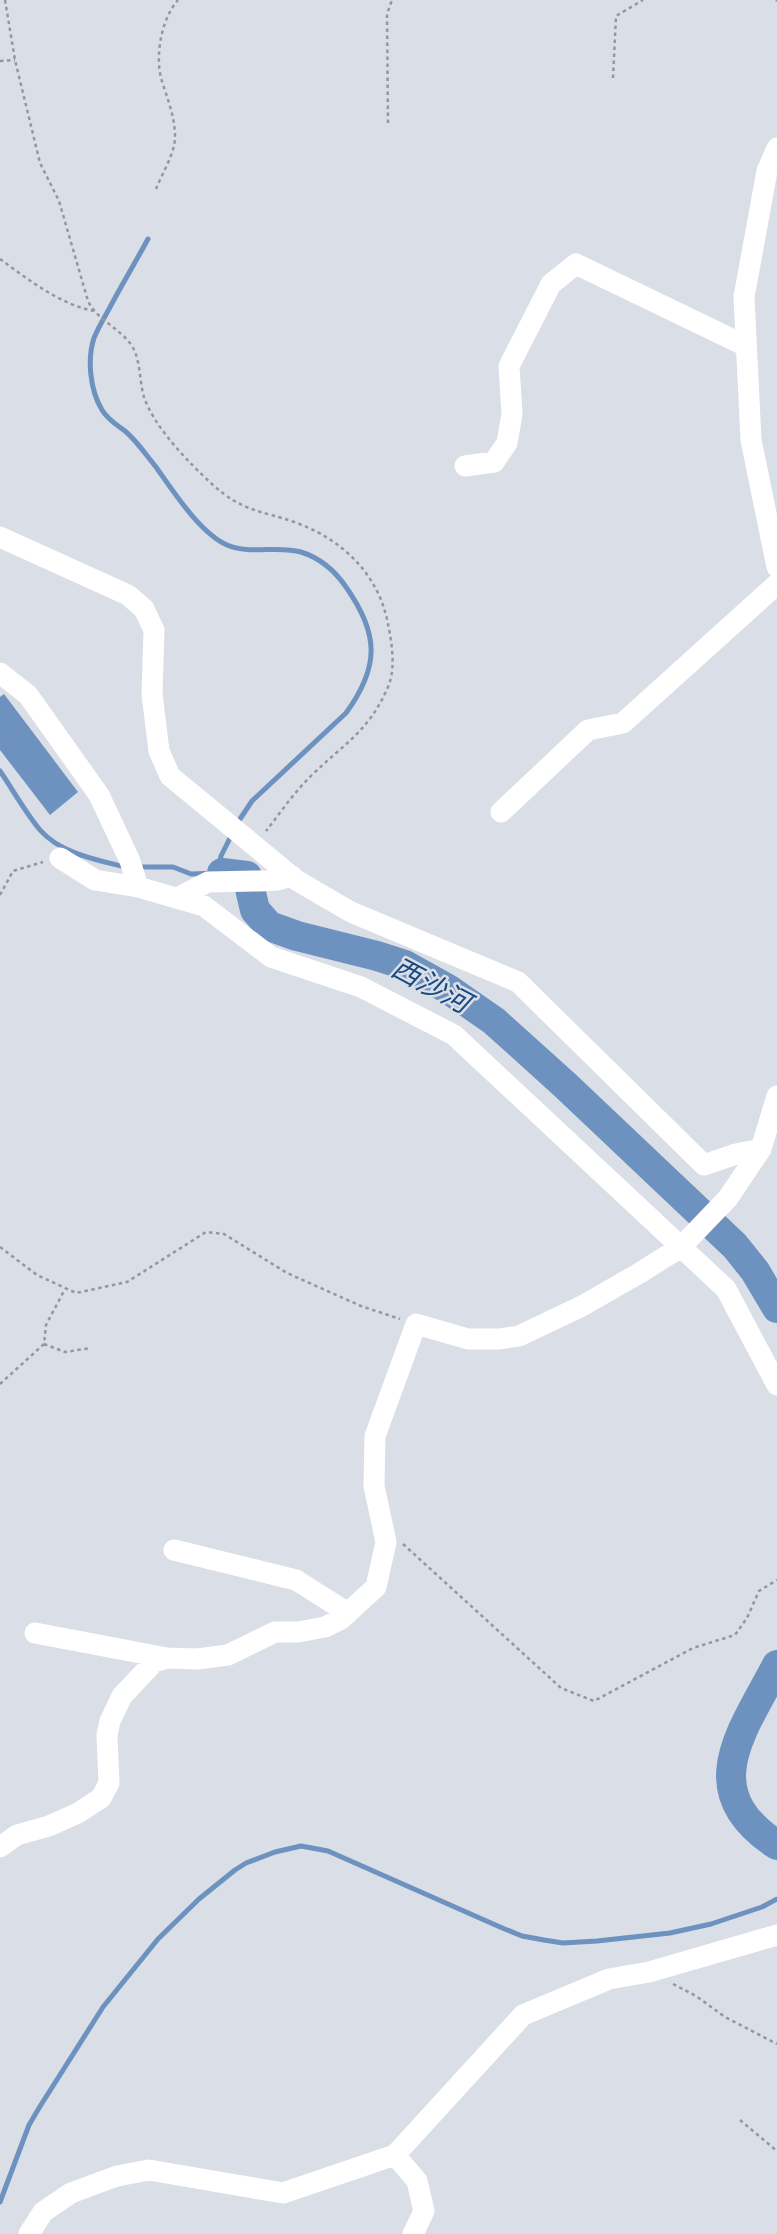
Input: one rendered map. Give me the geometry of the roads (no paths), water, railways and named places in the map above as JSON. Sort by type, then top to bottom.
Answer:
[{"type":"street","points":[[777,148],[767,171],[744,297],[751,440],[777,568]]},
{"type":"street","points":[[465,466],[494,462],[507,443],[512,414],[509,366],[551,284],[576,264],[746,346]]},
{"type":"street","points":[[0,537],[128,594],[144,609],[154,630],[152,694],[159,751],[170,776],[292,876],[351,912],[518,982],[704,1165],[761,1149]]},
{"type":"street","points":[[501,812],[588,730],[622,723],[777,584]]},
{"type":"street","points":[[0,673],[28,695],[100,796],[130,861],[138,887]]},
{"type":"street","points":[[60,858],[95,880],[138,887],[204,906],[271,957],[360,988],[454,1035],[685,1242],[726,1289],[777,1385]]},
{"type":"street","points":[[177,898],[208,882],[278,880],[292,876]]},
{"type":"street","points":[[35,1633],[167,1658],[197,1659],[228,1655],[275,1632],[298,1632],[325,1627],[341,1619],[376,1587],[386,1542],[374,1486],[375,1436],[416,1324],[468,1339],[519,1336],[624,1283],[685,1242],[727,1198],[761,1149],[777,1096]]},
{"type":"street","points":[[174,1550],[296,1580],[348,1612]]},
{"type":"street","points":[[0,1847],[17,1835],[49,1826],[78,1813],[101,1798],[109,1783],[107,1735],[115,1708],[143,1672],[154,1662],[167,1658]]},
{"type":"street","points":[[29,2234],[43,2212],[71,2193],[117,2176],[149,2170],[283,2193],[395,2155],[523,2015],[609,1979],[649,1972],[777,1935]]},
{"type":"street","points":[[395,2155],[417,2181],[424,2211],[413,2234]]},
{"type":"water","points":[[4,694],[78,792],[50,815],[0,750],[0,697]]},
{"type":"waterway","points":[[148,239],[94,338],[91,374],[102,410],[134,439],[188,510],[217,539],[236,548],[301,552],[332,570],[357,604],[369,635],[370,665],[365,680],[346,713],[252,801],[236,825]]},
{"type":"waterway","name":"西沙河","points":[[0,771],[29,816],[48,838],[68,850],[125,867]]},
{"type":"waterway","name":"西沙河","points":[[138,867],[173,867],[191,874],[218,873],[221,856],[232,834]]},
{"type":"waterway","name":"西沙河","points":[[222,873],[247,876],[255,910],[269,926],[405,965],[448,989],[494,1021],[735,1246],[755,1271],[777,1308]]},
{"type":"waterway","name":"西沙河","points":[[777,1665],[740,1737],[733,1760],[731,1782],[737,1804],[752,1825],[777,1845]]},
{"type":"waterway","points":[[0,2202],[29,2125],[103,2007],[158,1939],[199,1899],[246,1863],[301,1846],[328,1851],[522,1936],[563,1943],[670,1933],[711,1924],[762,1907],[777,1899]]}]
